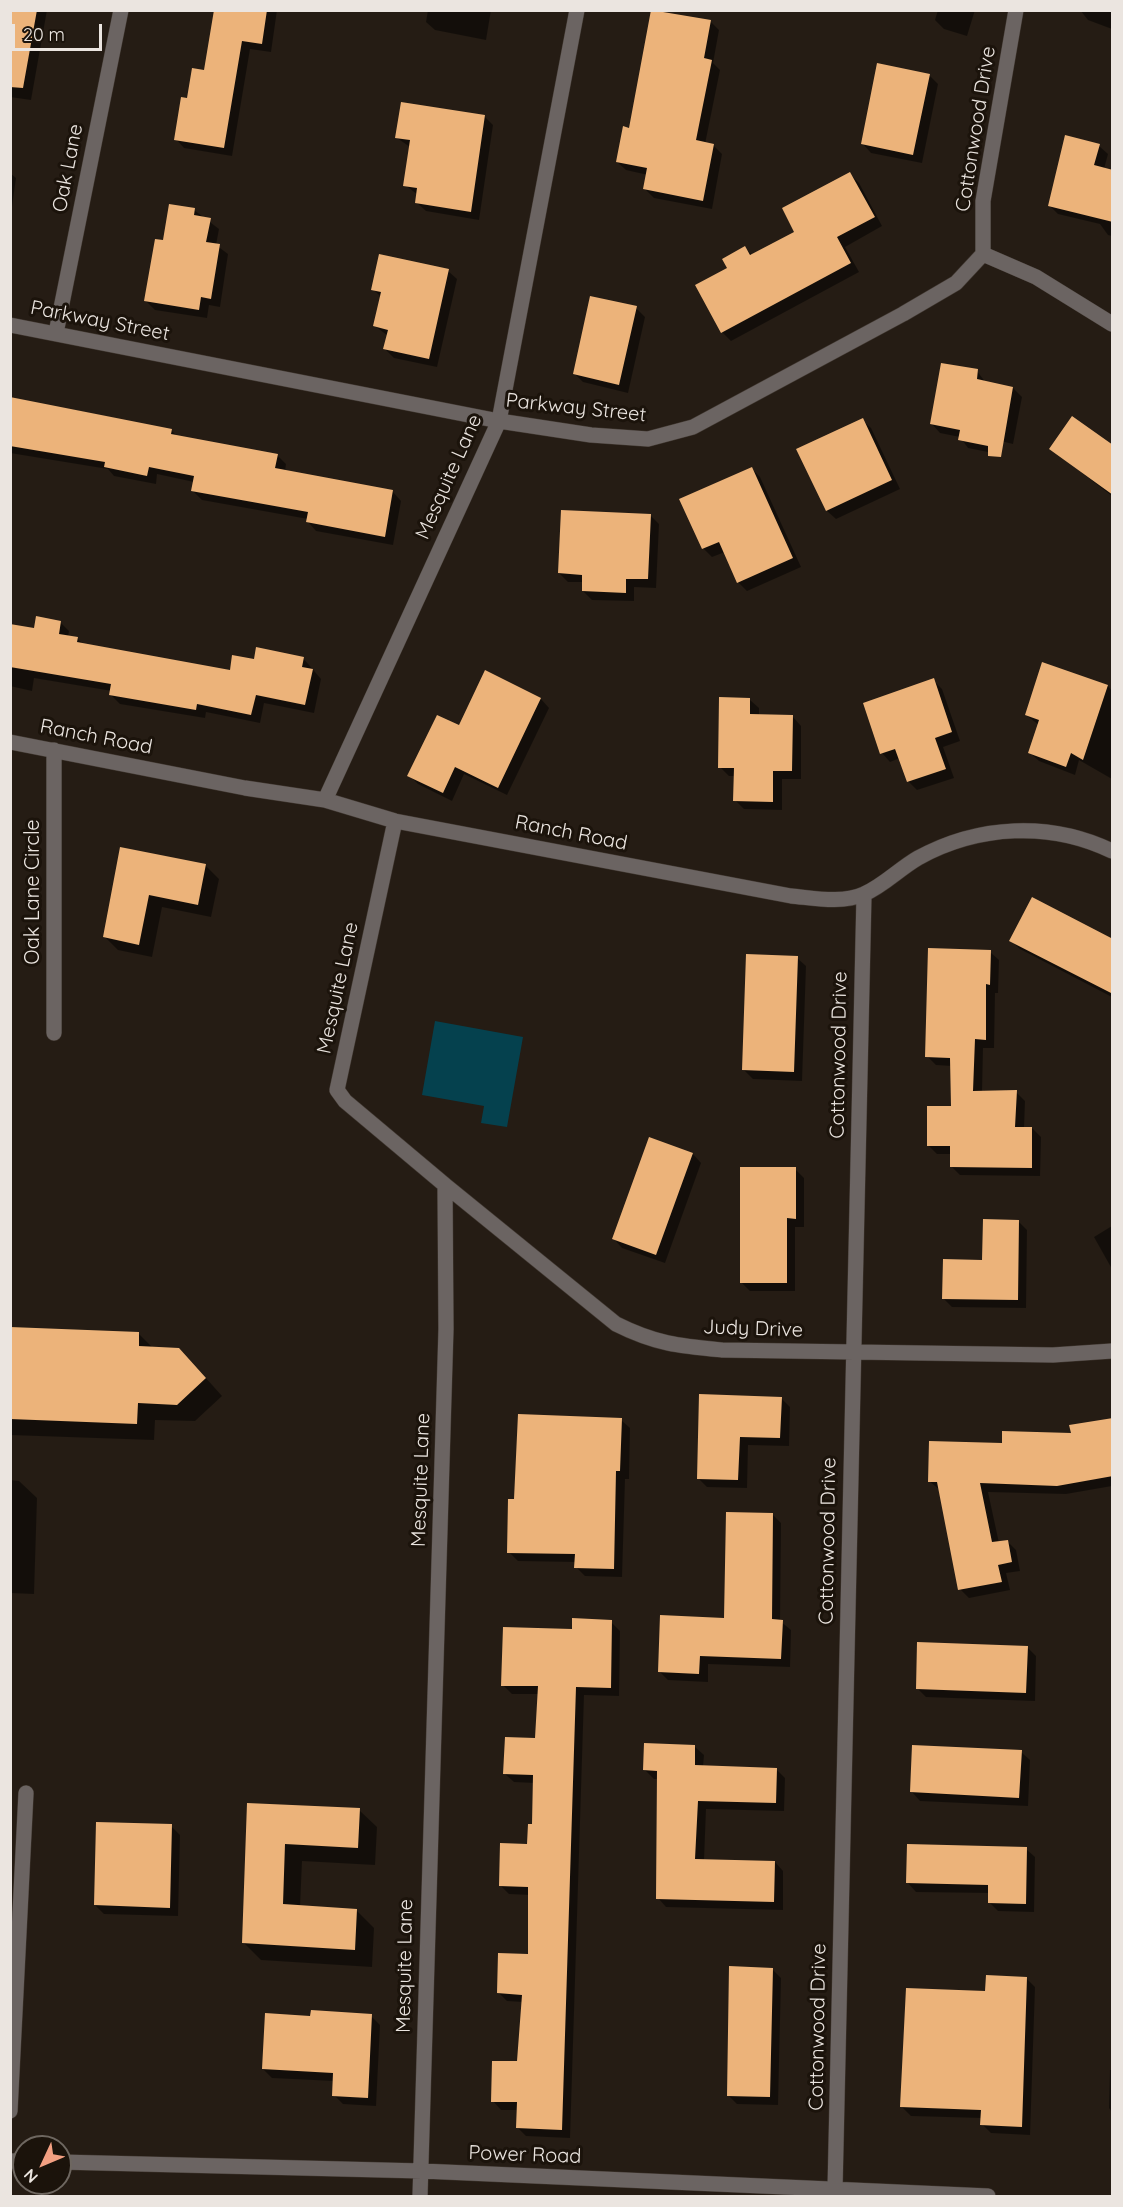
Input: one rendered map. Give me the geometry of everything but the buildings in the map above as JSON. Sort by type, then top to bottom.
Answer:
[{"type":"street","name":"Oak Lane","points":[[56,333],[121,10]]},
{"type":"street","name":"Mesquite Lane","points":[[325,800],[499,421],[577,10]]},
{"type":"street","name":"Cottonwood Drive","points":[[983,254],[983,201],[1016,10]]},
{"type":"street","name":"Parkway Street","points":[[10,325],[499,421],[591,435],[648,439],[693,427],[903,314],[956,283],[983,254]]},
{"type":"street","points":[[983,254],[1036,277],[1113,324]]},
{"type":"street","name":"Ranch Road","points":[[10,742],[245,788],[325,800],[395,821],[791,896],[832,900],[864,895],[918,858],[960,840],[990,832],[1046,832],[1074,836],[1113,851]]},
{"type":"street","name":"Oak Lane Circle","points":[[54,750],[54,1033]]},
{"type":"street","name":"Mesquite Lane","points":[[395,821],[337,1090],[345,1101],[445,1185],[446,1329],[420,2196]]},
{"type":"street","name":"Cottonwood Drive","points":[[835,2189],[864,895]]},
{"type":"street","name":"Judy Drive","points":[[445,1185],[616,1324],[646,1339],[679,1346],[722,1350],[1053,1355],[1113,1351]]},
{"type":"street","points":[[10,2111],[26,1793]]},
{"type":"street","name":"Power Road","points":[[72,2162],[422,2171],[988,2196]]},
{"type":"water","points":[[435,1021],[523,1037],[507,1127],[481,1123],[484,1106],[422,1095]]}]
